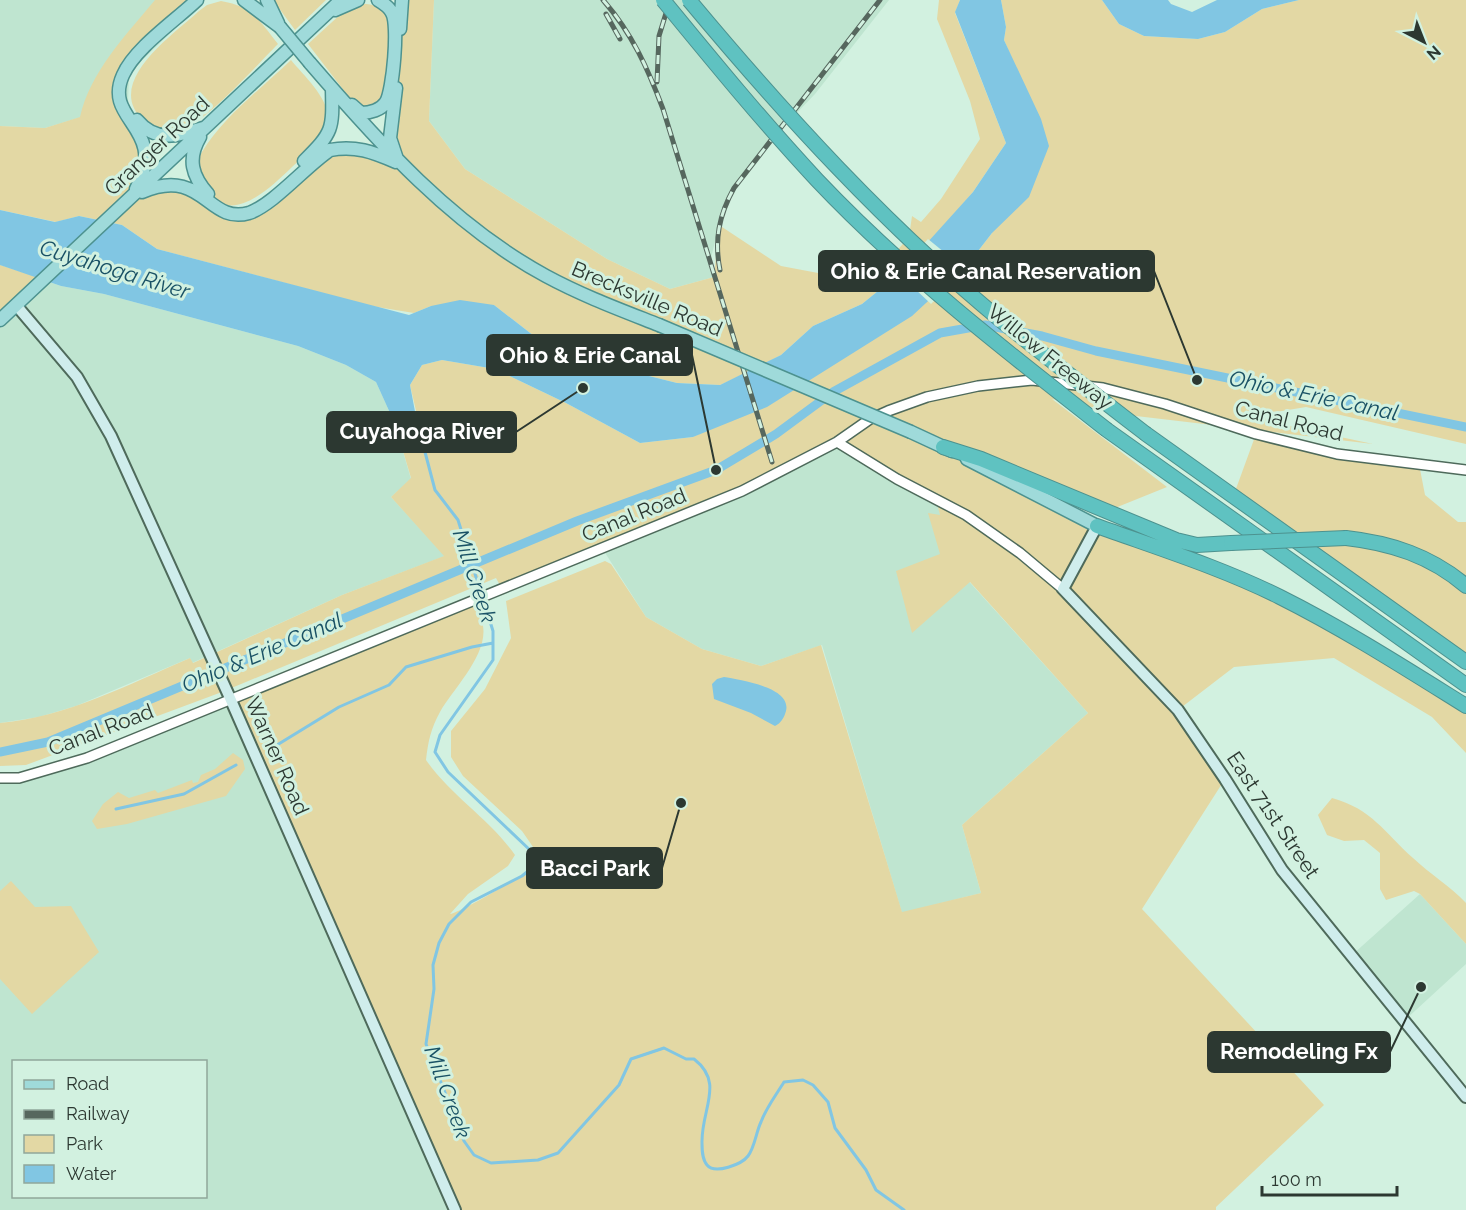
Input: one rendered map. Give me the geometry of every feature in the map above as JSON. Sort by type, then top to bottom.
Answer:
[{"type":"highway","name":"Willow Freeway","points":[[663,0],[826,189],[906,266],[987,335],[1107,430],[1466,685]]},
{"type":"highway","name":"Willow Freeway","points":[[689,0],[794,122],[867,198],[1002,322],[1146,434],[1466,662]]},
{"type":"highway","points":[[943,447],[981,459],[1176,540],[1197,545],[1346,538],[1410,551],[1439,565],[1466,586]]},
{"type":"highway","points":[[1097,526],[1195,561],[1279,596],[1358,639],[1466,706]]},
{"type":"main road","points":[[132,196],[145,169],[146,149],[121,105],[122,78],[133,60],[197,0]]},
{"type":"main road","points":[[207,0],[140,62],[129,76],[127,88],[128,104],[135,117],[145,129],[158,136],[175,137],[207,127]]},
{"type":"main road","points":[[244,0],[280,27]]},
{"type":"main road","name":"Brecksville Road","points":[[257,0],[332,89],[399,163],[459,216],[544,275],[589,298],[659,325],[911,432],[1097,526]]},
{"type":"main road","points":[[267,0],[280,27]]},
{"type":"main road","name":"Granger Road","points":[[0,320],[339,0]]},
{"type":"main road","points":[[323,16],[358,0]]},
{"type":"main road","points":[[332,89],[361,113],[376,110],[385,104],[390,89],[395,26],[392,13],[378,0]]},
{"type":"main road","points":[[399,163],[390,138],[402,0]]},
{"type":"main road","points":[[207,127],[192,157],[197,182],[212,199],[227,207],[249,206],[271,192],[327,138],[333,126],[332,89]]},
{"type":"main road","points":[[132,196],[166,183],[182,185],[195,191],[221,211],[238,215],[259,208],[330,150],[366,149],[399,163]]},
{"type":"main road","name":"Warner Road","points":[[16,305],[77,377],[111,436],[228,694],[456,1210]]},
{"type":"main road","points":[[1063,589],[1097,526]]},
{"type":"main road","name":"East 71st Street","points":[[1063,589],[1178,710],[1225,779],[1282,870],[1466,1097]]},
{"type":"street","name":"Canal Road","points":[[0,778],[19,778],[87,758],[228,694],[511,586],[761,482],[837,442],[870,419],[927,397],[978,386],[1032,380],[1103,388],[1165,404],[1256,434],[1337,454],[1466,470]]},
{"type":"street","name":"East 71st Street","points":[[837,442],[897,479],[966,515],[1020,553],[1063,589]]},
{"type":"shaded area","points":[[0,0],[205,0],[140,62],[129,76],[128,103],[45,128],[0,126]]},
{"type":"shaded area","points":[[434,0],[889,0],[815,94],[764,147],[734,188],[722,213],[710,262],[714,277],[670,289],[607,259],[465,169],[429,121]]},
{"type":"shaded area","points":[[0,265],[61,286],[104,294],[298,346],[346,365],[376,382],[395,424],[411,479],[391,497],[445,556],[342,595],[192,663],[190,658],[76,706],[39,717],[0,723]]},
{"type":"shaded area","points":[[837,442],[936,500],[955,566],[1088,713],[962,825],[981,893],[902,913],[822,645],[761,666],[702,649],[646,617],[602,548]]},
{"type":"shaded area","points":[[230,698],[455,1210],[0,1210],[0,778],[87,758]]},
{"type":"shaded area","points":[[1420,894],[1466,944],[1466,964],[1404,1021],[1352,955]]},
{"type":"green space","points":[[155,0],[192,0],[116,83],[144,141],[133,195],[166,183],[221,211],[248,213],[330,150],[398,163],[390,138],[402,0],[434,0],[429,121],[465,169],[607,259],[670,289],[714,277],[719,225],[781,266],[850,279],[894,254],[909,237],[912,216],[921,222],[941,199],[980,139],[970,101],[937,19],[939,0],[960,0],[955,13],[1006,143],[973,192],[936,235],[968,264],[992,233],[1026,91],[1004,40],[1006,27],[1001,0],[1102,0],[1119,24],[1144,36],[1198,39],[1225,32],[1262,9],[1299,0],[1466,0],[1466,444],[1306,407],[1264,414],[1264,418],[1373,444],[1136,416],[1052,399],[1167,487],[1105,512],[981,459],[1097,526],[1279,596],[1466,706],[1466,753],[1432,717],[1334,658],[1234,667],[1178,710],[1225,779],[1142,909],[1324,1105],[1216,1207],[1216,1210],[455,1210],[230,698],[472,601],[483,626],[480,648],[475,660],[437,718],[430,735],[426,760],[515,855],[508,866],[468,894],[450,914],[456,912],[533,867],[539,872],[540,857],[522,831],[463,776],[451,757],[451,731],[485,689],[511,638],[506,601],[605,561],[611,564],[646,617],[702,649],[761,666],[821,645],[902,912],[981,893],[962,825],[1088,713],[970,582],[912,633],[896,571],[940,554],[928,513],[940,515],[936,500],[837,442],[761,482],[502,589],[496,578],[222,692],[26,765],[0,766],[0,723],[25,720],[73,707],[190,658],[193,663],[342,595],[444,556],[391,497],[411,478],[395,424],[421,432],[410,385],[422,365],[442,360],[495,369],[566,403],[640,443],[693,437],[870,340],[899,274],[862,304],[813,326],[781,355],[744,374],[720,385],[677,383],[573,357],[543,343],[494,305],[431,306],[414,313],[371,306],[157,249],[122,225],[79,216],[56,222],[0,210],[0,126],[45,128],[80,117],[85,100],[100,69]]},
{"type":"green space","points":[[273,0],[326,0],[295,30]]},
{"type":"green space","points":[[221,1],[232,3],[248,11],[278,44],[232,91],[193,124],[173,131],[152,127],[144,121],[133,106],[131,91],[136,76],[159,46],[207,5]]},
{"type":"green space","points":[[358,4],[371,5],[380,9],[390,24],[391,34],[386,91],[379,103],[365,107],[352,101],[308,44],[343,12]]},
{"type":"green space","points":[[291,60],[324,102],[328,118],[324,133],[309,152],[259,195],[247,202],[234,205],[223,204],[212,197],[203,182],[198,167],[200,156],[211,139],[243,103]]},
{"type":"green space","points":[[0,265],[43,279],[0,320]]},
{"type":"green space","points":[[1256,434],[1337,454],[1419,464],[1425,495],[1458,522],[1466,522],[1466,662],[1233,497]]},
{"type":"green space","points":[[233,753],[243,760],[245,769],[226,796],[127,824],[97,829],[92,821],[103,804],[118,792],[129,798],[155,790],[158,793],[192,780],[193,783],[198,782],[201,775],[215,769]]},
{"type":"green space","points":[[1332,798],[1357,808],[1377,822],[1420,864],[1466,903],[1466,944],[1420,894],[1414,891],[1386,900],[1380,889],[1380,853],[1364,840],[1344,841],[1327,835],[1318,815]]},
{"type":"green space","points":[[11,881],[35,907],[71,906],[99,952],[32,1014],[0,979],[0,891]]},
{"type":"water","points":[[960,0],[1001,0],[1006,27],[1004,40],[1041,119],[1049,146],[1029,197],[992,233],[968,264],[912,316],[767,407],[693,437],[640,443],[566,403],[495,369],[442,360],[422,365],[410,385],[417,422],[422,432],[395,424],[376,382],[346,365],[298,346],[104,294],[61,286],[0,265],[0,210],[55,222],[79,216],[122,225],[157,249],[409,315],[431,306],[460,300],[494,305],[543,343],[573,357],[677,383],[720,385],[781,355],[813,326],[862,304],[899,274],[973,192],[1006,143],[955,12]]},
{"type":"water","points":[[1102,0],[1168,0],[1171,4],[1192,12],[1217,0],[1299,0],[1262,9],[1225,32],[1198,39],[1144,36],[1119,24]]},
{"type":"water","points":[[724,677],[773,690],[786,703],[786,711],[782,720],[775,726],[751,713],[714,699],[712,684]]},
{"type":"pier","points":[[928,239],[966,270],[931,304],[897,272]]},
{"type":"waterway","name":"Ohio & Erie Canal","points":[[0,752],[48,742],[577,521],[716,470],[776,434],[833,392],[940,333],[985,325],[1042,336],[1096,351],[1466,427]]},
{"type":"waterway","name":"Mill Creek","points":[[407,425],[425,452],[435,490],[458,520],[493,631],[493,660],[440,735],[435,752],[448,772],[532,852],[533,867],[522,876],[471,902],[449,924],[439,943],[433,965],[434,989],[426,1044],[464,1141],[474,1155],[491,1163],[538,1160],[558,1153],[619,1085],[631,1059],[664,1048],[686,1059],[694,1059],[708,1077],[710,1087],[702,1149],[704,1160],[711,1168],[722,1169],[745,1159],[752,1148],[766,1112],[784,1082],[803,1080],[813,1085],[828,1102],[835,1128],[866,1170],[876,1190],[904,1210]]},
{"type":"waterway","points":[[277,745],[339,707],[389,685],[406,667],[493,643]]},
{"type":"waterway","points":[[116,809],[184,794],[236,765]]},
{"type":"railway","points":[[603,0],[622,25],[638,52],[663,109],[772,462]]},
{"type":"railway","points":[[657,82],[659,36],[670,0]]},
{"type":"railway","points":[[720,270],[719,228],[734,188],[880,0]]},
{"type":"railway","points":[[606,14],[620,39]]},
{"type":"place","name":"Ohio & Erie Canal Reservation","points":[[1197,380]]},
{"type":"place","name":"Cuyahoga River","points":[[583,388]]},
{"type":"place","name":"Ohio & Erie Canal","points":[[716,470]]},
{"type":"place","name":"Bacci Park","points":[[681,803]]},
{"type":"place","name":"Remodeling Fx","points":[[1421,987]]}]
